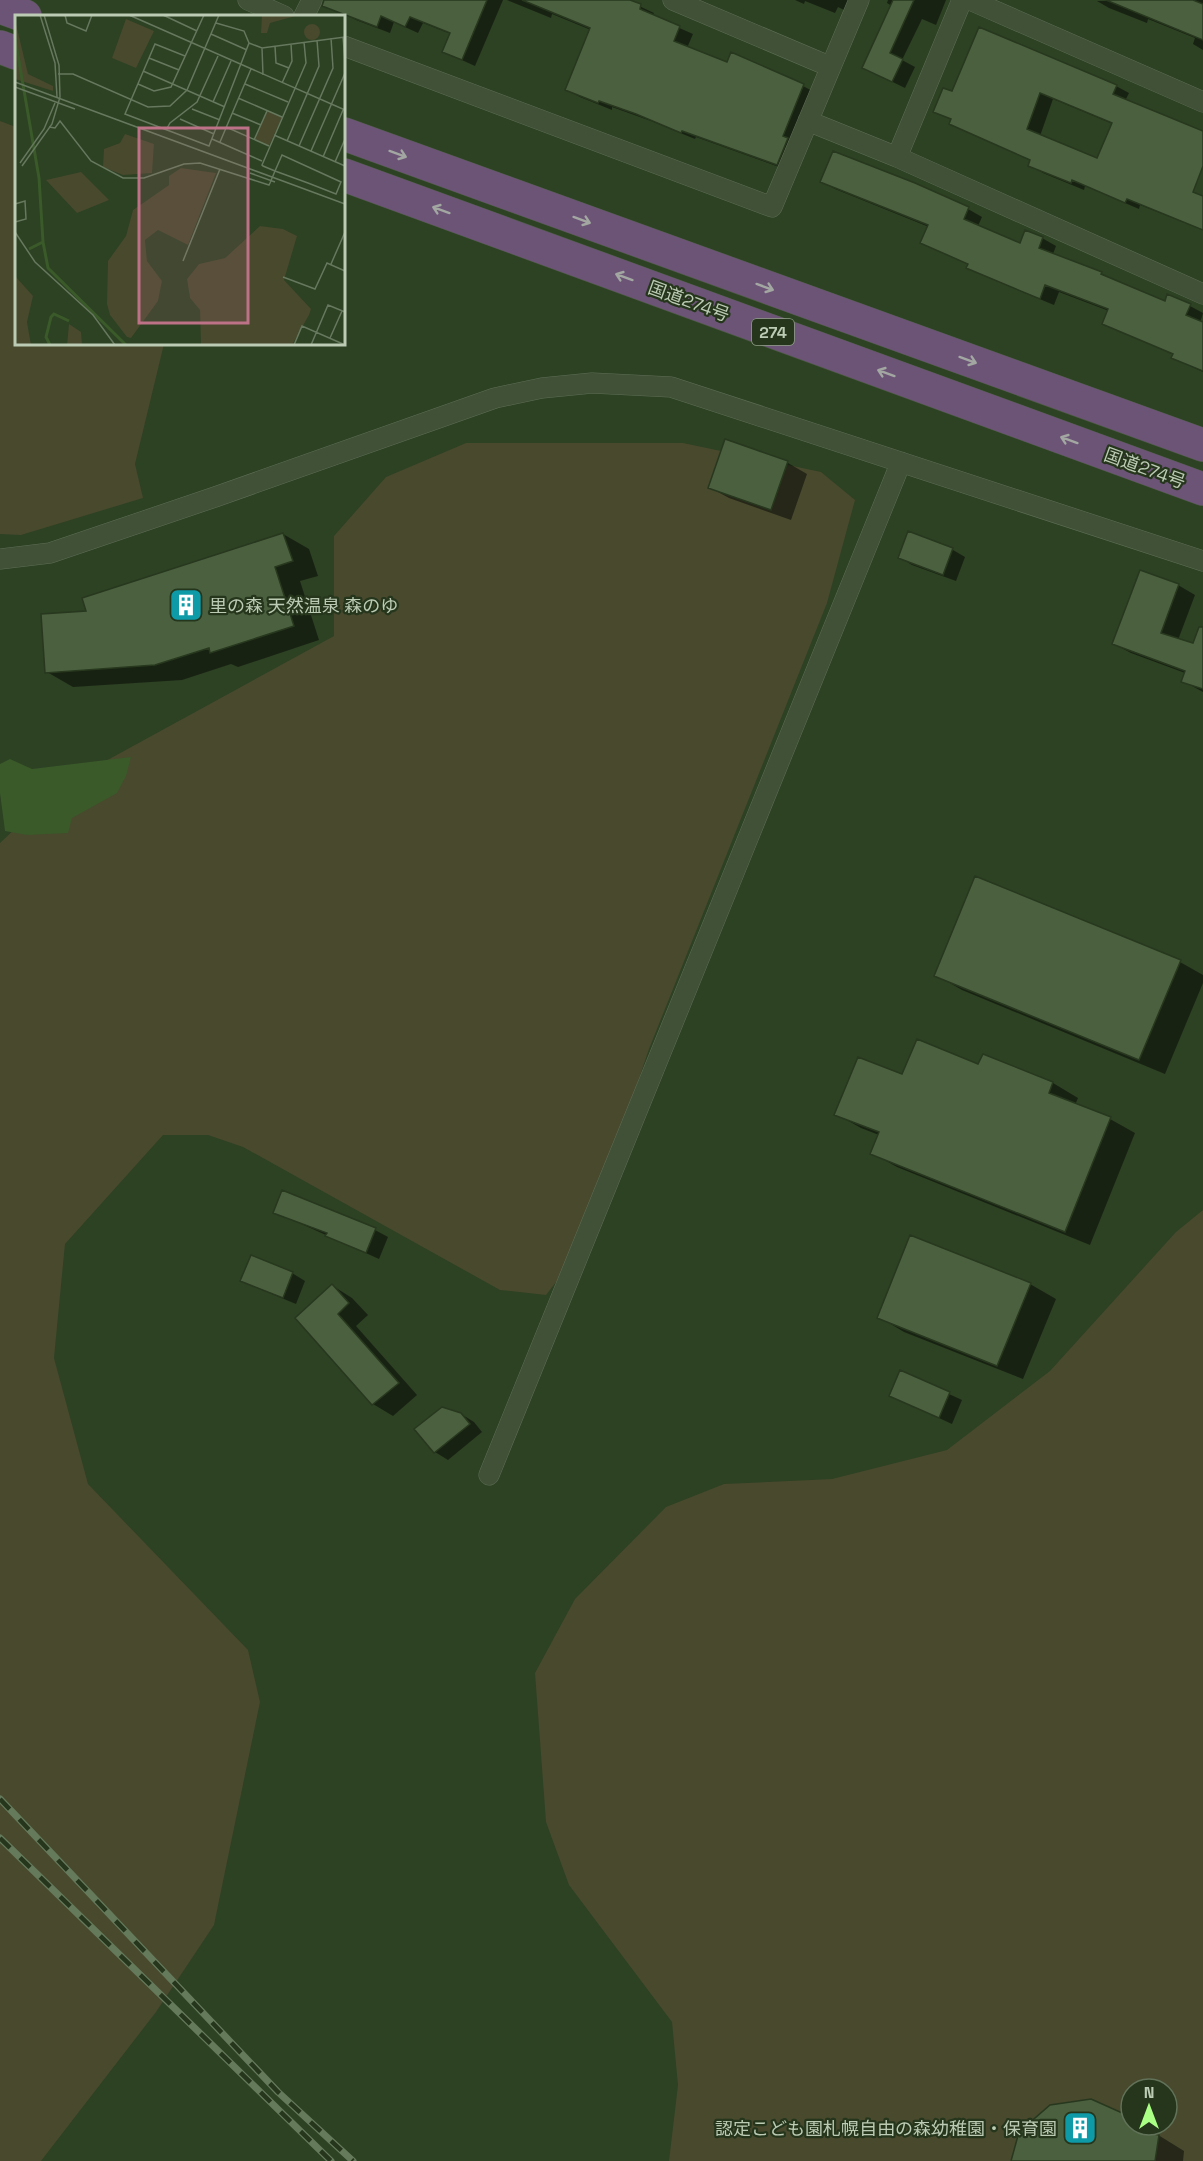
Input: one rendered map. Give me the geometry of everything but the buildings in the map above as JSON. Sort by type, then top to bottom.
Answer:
[{"type":"highway","points":[[0,7],[22,15]]},
{"type":"highway","points":[[0,47],[15,54]]},
{"type":"highway","name":"274","points":[[345,134],[1203,446]]},
{"type":"highway","name":"国道274号","points":[[345,175],[1203,489]]},
{"type":"street","points":[[248,0],[282,15]]},
{"type":"street","points":[[304,15],[312,0]]},
{"type":"street","points":[[673,0],[831,67]]},
{"type":"street","points":[[345,46],[772,207],[859,0]]},
{"type":"street","points":[[897,157],[962,0]]},
{"type":"street","points":[[970,0],[1203,102]]},
{"type":"street","points":[[808,121],[897,157],[1203,294]]},
{"type":"street","points":[[0,559],[50,553],[495,398],[542,388],[592,383],[671,387],[1203,561]]},
{"type":"street","points":[[489,1475],[901,462]]},
{"type":"shaded area","points":[[0,121],[15,127],[15,345],[164,345],[135,464],[143,498],[21,535],[0,534]]},
{"type":"shaded area","points":[[466,443],[683,443],[821,472],[855,500],[827,603],[649,1049],[581,1250],[546,1295],[500,1290],[243,1147],[208,1135],[163,1135],[65,1244],[54,1358],[88,1484],[248,1650],[260,1702],[214,1925],[156,2012],[41,2161],[0,2161],[0,843],[60,786],[334,636],[334,536],[386,477]]},
{"type":"shaded area","points":[[131,757],[126,776],[117,793],[72,818],[68,833],[27,835],[5,831],[0,793],[0,764],[10,759],[32,769]]},
{"type":"shaded area","points":[[1203,1210],[1203,2161],[669,2161],[678,2085],[672,2022],[569,1885],[546,1822],[535,1673],[575,1599],[666,1507],[724,1484],[832,1479],[947,1450],[1050,1371],[1176,1232]]},
{"type":"railway","points":[[0,1799],[278,2092],[353,2161]]},
{"type":"railway","points":[[0,1838],[331,2161]]},
{"type":"place","name":"里の森 天然温泉 森のゆ","points":[[186,605]]},
{"type":"place","name":"認定こども園札幌自由の森幼稚園・保育園","points":[[1080,2128]]}]
